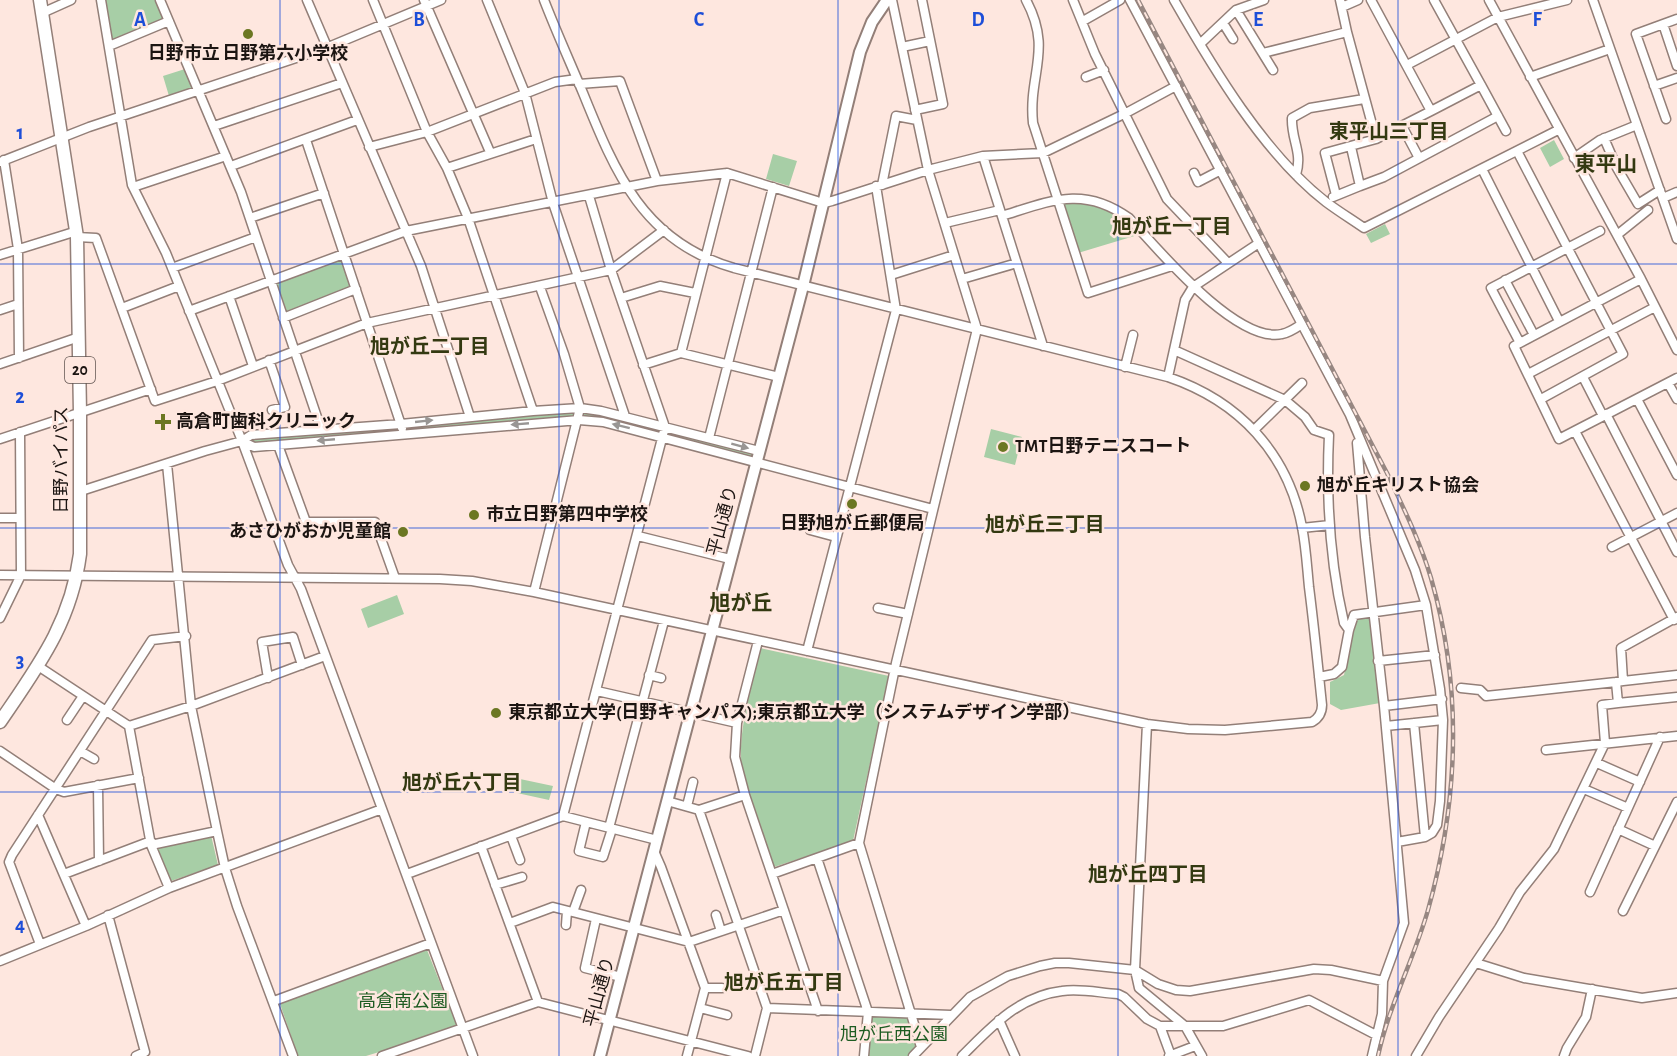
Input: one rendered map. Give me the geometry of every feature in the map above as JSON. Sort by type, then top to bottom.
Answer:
[{"type":"highway","name":"日野バイパス","points":[[0,722],[38,666],[66,615],[80,554],[81,413],[77,234],[40,0]]},
{"type":"main road","points":[[872,22],[879,0]]},
{"type":"main road","name":"平山通り","points":[[600,1056],[803,286],[860,52],[872,22],[890,0]]},
{"type":"street","points":[[42,13],[71,0]]},
{"type":"street","points":[[101,0],[133,187],[172,268],[242,441],[288,565],[301,589],[473,1056]]},
{"type":"street","points":[[160,0],[231,166],[321,429]]},
{"type":"street","points":[[307,0],[406,231],[435,309],[470,417]]},
{"type":"street","points":[[373,0],[427,132],[447,168],[468,218],[533,411]]},
{"type":"street","points":[[19,358],[18,249],[2,161],[62,136],[326,48],[425,3],[441,0]]},
{"type":"street","points":[[487,0],[525,93],[553,203],[625,416]]},
{"type":"street","points":[[0,575],[395,578],[472,581],[534,592],[1147,724],[1188,729],[1225,730],[1316,720],[1322,711],[1302,528],[1286,478],[1271,451],[1254,430],[1225,405],[1203,391],[1168,377],[724,266],[682,245],[638,204],[626,188],[609,156],[544,0]]},
{"type":"street","points":[[890,0],[928,170],[977,329],[895,670],[859,843],[921,1047]]},
{"type":"street","points":[[915,110],[943,104],[922,0]]},
{"type":"street","points":[[1026,0],[1036,21],[1040,43],[1032,113],[1088,293],[1172,266]]},
{"type":"street","points":[[1073,0],[1104,70],[1167,199],[1228,263]]},
{"type":"street","points":[[1083,21],[1120,0]]},
{"type":"street","points":[[1130,0],[1350,415],[1415,570],[1426,605],[1442,699],[1443,757],[1438,817],[1432,834],[1397,842]]},
{"type":"street","points":[[1174,0],[1200,44],[1266,142],[1296,175],[1325,201],[1364,228],[1558,130]]},
{"type":"street","points":[[1200,44],[1236,10],[1264,0]]},
{"type":"street","points":[[1358,0],[1341,3],[1376,140]]},
{"type":"street","points":[[1371,0],[1431,111]]},
{"type":"street","points":[[1434,0],[1506,131]]},
{"type":"street","points":[[1489,0],[1655,307],[1674,336],[1677,350]]},
{"type":"street","points":[[1407,65],[1498,17],[1567,0]]},
{"type":"street","points":[[1593,0],[1677,239]]},
{"type":"street","points":[[425,3],[490,152]]},
{"type":"street","points":[[1236,10],[1273,70]]},
{"type":"street","points":[[1666,119],[1636,34],[1677,19]]},
{"type":"street","points":[[109,46],[169,21]]},
{"type":"street","points":[[1223,23],[1233,39]]},
{"type":"street","points":[[1663,24],[1677,66]]},
{"type":"street","points":[[1263,53],[1347,32]]},
{"type":"street","points":[[902,47],[930,41]]},
{"type":"street","points":[[1530,77],[1610,49]]},
{"type":"street","points":[[1086,77],[1104,70]]},
{"type":"street","points":[[1654,86],[1677,78]]},
{"type":"street","points":[[369,147],[427,132],[555,82],[620,81],[657,181]]},
{"type":"street","points":[[214,126],[342,83]]},
{"type":"street","points":[[1336,195],[1325,153],[1376,140],[1481,85]]},
{"type":"street","points":[[189,311],[406,231],[657,181],[727,173],[824,203],[928,170],[983,156],[1043,153],[1176,86]]},
{"type":"street","points":[[1296,175],[1300,164],[1299,150],[1292,129],[1292,118],[1310,108],[1364,99]]},
{"type":"street","points":[[807,651],[896,310],[879,186],[896,116],[917,120]]},
{"type":"street","points":[[1325,201],[1384,177],[1497,116]]},
{"type":"street","points":[[231,166],[357,120]]},
{"type":"street","points":[[1574,158],[1604,138],[1637,125]]},
{"type":"street","points":[[1401,126],[1419,158]]},
{"type":"street","points":[[1604,138],[1617,168],[1638,204],[1661,194],[1677,192]]},
{"type":"street","points":[[447,168],[490,152],[536,139]]},
{"type":"street","points":[[306,140],[404,434]]},
{"type":"street","points":[[1352,147],[1360,186]]},
{"type":"street","points":[[1517,151],[1623,354],[1541,399]]},
{"type":"street","points":[[133,187],[226,156]]},
{"type":"street","points":[[983,156],[1043,346]]},
{"type":"street","points":[[1482,169],[1559,321]]},
{"type":"street","points":[[1194,173],[1198,182],[1221,170]]},
{"type":"street","points":[[681,353],[727,173]]},
{"type":"street","points":[[709,438],[773,187]]},
{"type":"street","points":[[250,218],[324,193]]},
{"type":"street","points":[[563,816],[665,427],[611,270],[589,196]]},
{"type":"street","points":[[945,223],[1001,213],[1057,199],[1087,199],[1118,210],[1129,218],[1193,287],[1244,326],[1270,335],[1282,334],[1302,324]]},
{"type":"street","points":[[1617,235],[1648,210]]},
{"type":"street","points":[[0,255],[77,234],[96,238],[155,401],[217,381],[367,323],[611,270],[664,230]]},
{"type":"street","points":[[1520,343],[1491,288],[1600,231]]},
{"type":"street","points":[[172,268],[256,237]]},
{"type":"street","points":[[999,243],[1010,240]]},
{"type":"street","points":[[1168,377],[1185,300],[1193,287],[1259,243]]},
{"type":"street","points":[[891,275],[954,255]]},
{"type":"street","points":[[962,279],[1017,263]]},
{"type":"street","points":[[1641,279],[1514,346],[1559,439],[1677,378]]},
{"type":"street","points":[[1505,280],[1534,335]]},
{"type":"street","points":[[122,308],[179,286]]},
{"type":"street","points":[[621,298],[660,286],[695,293]]},
{"type":"street","points":[[534,592],[579,420],[580,408],[540,287]]},
{"type":"street","points":[[283,318],[356,289]]},
{"type":"street","points":[[229,296],[253,366]]},
{"type":"street","points":[[0,310],[18,304]]},
{"type":"street","points":[[1528,375],[1655,307]]},
{"type":"street","points":[[1125,367],[1133,335]]},
{"type":"street","points":[[0,364],[80,337]]},
{"type":"street","points":[[1174,350],[1285,400],[1305,417],[1314,430],[1331,435],[1328,485],[1333,569],[1344,623],[1348,630]]},
{"type":"street","points":[[643,365],[681,353],[779,377]]},
{"type":"street","points":[[269,360],[285,407],[272,410]]},
{"type":"street","points":[[1583,377],[1677,552]]},
{"type":"street","points":[[1254,430],[1302,383]]},
{"type":"street","points":[[1668,383],[1677,399]]},
{"type":"street","points":[[0,439],[151,389]]},
{"type":"street","points":[[1637,399],[1677,475]]},
{"type":"street","points":[[81,491],[242,441],[251,435],[580,408],[625,416],[759,452]]},
{"type":"street","points":[[242,441],[254,447],[579,420],[603,422],[933,509]]},
{"type":"street","points":[[1575,431],[1630,538],[1675,618],[1621,648],[1618,704]]},
{"type":"street","points":[[0,618],[21,575],[20,432]]},
{"type":"street","points":[[1358,437],[1372,612],[1384,706],[1404,923],[1383,981],[1382,1014],[1372,1056]]},
{"type":"street","points":[[278,445],[306,522],[375,522],[395,578]]},
{"type":"street","points":[[167,464],[186,636],[191,706],[216,831],[225,868],[293,1056]]},
{"type":"street","points":[[1612,547],[1677,513]]},
{"type":"street","points":[[0,518],[20,518]]},
{"type":"street","points":[[1302,528],[1330,525]]},
{"type":"street","points":[[810,530],[836,537]]},
{"type":"street","points":[[638,536],[730,559]]},
{"type":"street","points":[[1319,677],[1334,674],[1342,667],[1348,630],[1354,615],[1426,605]]},
{"type":"street","points":[[878,608],[908,614]]},
{"type":"street","points":[[586,822],[579,851],[603,857],[664,621]]},
{"type":"street","points":[[40,944],[9,862],[152,640],[186,636]]},
{"type":"street","points":[[268,678],[262,642],[293,637],[302,665]]},
{"type":"street","points":[[758,641],[737,723],[735,757],[745,795],[818,1011]]},
{"type":"street","points":[[1378,661],[1434,655]]},
{"type":"street","points":[[129,726],[191,706],[325,656]]},
{"type":"street","points":[[38,666],[129,726],[151,843],[169,888]]},
{"type":"street","points":[[649,675],[661,678]]},
{"type":"street","points":[[1461,688],[1480,690],[1486,696],[1677,675]]},
{"type":"street","points":[[597,691],[737,723]]},
{"type":"street","points":[[67,720],[83,696]]},
{"type":"street","points":[[1416,1056],[1520,892],[1554,849],[1605,743],[1602,705],[1677,697]]},
{"type":"street","points":[[1384,706],[1442,699]]},
{"type":"street","points":[[1386,726],[1443,720]]},
{"type":"street","points":[[1414,723],[1425,837]]},
{"type":"street","points":[[1147,724],[1135,970],[1139,987],[1185,1026],[1202,1056]]},
{"type":"street","points":[[1546,750],[1677,736]]},
{"type":"street","points":[[1590,892],[1660,737]]},
{"type":"street","points":[[0,751],[64,792],[139,778]]},
{"type":"street","points":[[80,751],[94,759]]},
{"type":"street","points":[[1597,763],[1640,783]]},
{"type":"street","points":[[687,807],[693,782]]},
{"type":"street","points":[[98,785],[99,861]]},
{"type":"street","points":[[1584,789],[1628,808]]},
{"type":"street","points":[[667,801],[699,810],[745,795]]},
{"type":"street","points":[[1623,911],[1677,802]]},
{"type":"street","points":[[0,961],[86,926],[169,888],[382,809]]},
{"type":"street","points":[[699,810],[736,905],[738,926],[767,1008],[755,1056]]},
{"type":"street","points":[[38,816],[86,926]]},
{"type":"street","points":[[406,874],[563,816],[610,828],[655,846],[705,988],[687,1056]]},
{"type":"street","points":[[1618,828],[1655,846]]},
{"type":"street","points":[[64,874],[151,843],[216,831]]},
{"type":"street","points":[[511,836],[520,860]]},
{"type":"street","points":[[772,874],[859,843]]},
{"type":"street","points":[[481,846],[538,1002]]},
{"type":"street","points":[[817,858],[868,1012],[864,1056]]},
{"type":"street","points":[[495,885],[522,877]]},
{"type":"street","points":[[566,926],[570,911],[581,890]]},
{"type":"street","points":[[510,923],[553,907],[689,942],[784,910]]},
{"type":"street","points":[[108,915],[145,1052],[136,1056]]},
{"type":"street","points":[[716,915],[722,931]]},
{"type":"street","points":[[596,919],[585,968],[621,977]]},
{"type":"street","points":[[274,1001],[431,943]]},
{"type":"street","points":[[913,1056],[970,997],[1008,976],[1055,963],[1135,970],[1158,984],[1176,990],[1190,991],[1314,969],[1331,970],[1383,981]]},
{"type":"street","points":[[1476,963],[1524,978],[1642,998],[1677,993]]},
{"type":"street","points":[[705,988],[722,988]]},
{"type":"street","points":[[1564,1056],[1586,1017],[1592,989]]},
{"type":"street","points":[[962,1056],[999,1020],[1023,1003],[1063,990],[1118,994],[1147,1019],[1161,1026],[1223,1026],[1309,1000],[1376,1035]]},
{"type":"street","points":[[382,1056],[538,1002],[748,1056]]},
{"type":"street","points":[[700,1008],[727,1015]]},
{"type":"street","points":[[767,1008],[951,1016]]},
{"type":"street","points":[[999,1020],[1016,1056]]},
{"type":"street","points":[[1161,1026],[1170,1056],[1196,1046]]},
{"type":"green space","points":[[105,0],[158,0],[165,16],[163,21],[113,40]]},
{"type":"green space","points":[[185,69],[194,88],[169,96],[163,76]]},
{"type":"green space","points":[[1554,140],[1564,159],[1550,167],[1540,148]]},
{"type":"green space","points":[[773,154],[797,161],[789,186],[766,179]]},
{"type":"green space","points":[[1086,202],[1115,215],[1141,234],[1078,253],[1062,203]]},
{"type":"green space","points":[[1385,224],[1390,234],[1371,243],[1366,234]]},
{"type":"green space","points":[[344,254],[356,289],[283,318],[270,281]]},
{"type":"green space","points":[[580,408],[759,451],[756,463],[603,422],[254,447],[242,441],[251,435]]},
{"type":"green space","name":"TMT日野テニスコート","points":[[991,429],[1022,437],[1015,465],[984,457]]},
{"type":"green space","points":[[397,595],[404,614],[368,628],[361,609]]},
{"type":"green space","points":[[1370,615],[1380,703],[1341,710],[1330,704],[1330,682],[1344,675],[1354,625],[1359,618]]},
{"type":"green space","points":[[760,648],[889,676],[853,841],[774,867],[749,798],[741,757],[745,717]]},
{"type":"green space","points":[[520,779],[553,786],[549,800],[517,793]]},
{"type":"green space","points":[[211,835],[218,865],[171,881],[156,847]]},
{"type":"green space","name":"高倉南公園","points":[[427,950],[458,1028],[366,1056],[298,1056],[280,1004]]},
{"type":"green space","name":"旭が丘西公園","points":[[868,1012],[911,1014],[921,1047],[913,1056],[864,1056]]},
{"type":"railway","points":[[1138,0],[1387,473],[1422,551],[1441,620],[1448,661],[1453,744],[1446,827],[1428,910],[1388,1019],[1378,1056]]},
{"type":"place","name":"日野市立 日野第六小学校","points":[[248,34]]},
{"type":"place","name":"高倉町歯科クリニック","points":[[163,422]]},
{"type":"place","name":"TMT日野テニスコート","points":[[1003,447]]},
{"type":"place","name":"旭が丘キリスト協会","points":[[1305,486]]},
{"type":"place","name":"日野旭が丘郵便局","points":[[852,504]]},
{"type":"place","name":"市立日野第四中学校","points":[[474,515]]},
{"type":"place","name":"あさひがおか児童館","points":[[403,532]]},
{"type":"place","name":"東京都立大学(日野キャンパス);東京都立大学（システムデザイン学部）","points":[[496,713]]},
{"type":"district","name":"東平山三丁目","points":[[1389,132]]},
{"type":"district","name":"東平山","points":[[1606,164]]},
{"type":"district","name":"旭が丘一丁目","points":[[1172,227]]},
{"type":"district","name":"旭が丘二丁目","points":[[430,347]]},
{"type":"district","name":"旭が丘三丁目","points":[[1045,525]]},
{"type":"district","name":"旭が丘","points":[[741,603]]},
{"type":"district","name":"旭が丘六丁目","points":[[462,783]]},
{"type":"district","name":"旭が丘四丁目","points":[[1148,875]]},
{"type":"district","name":"旭が丘五丁目","points":[[784,983]]}]
